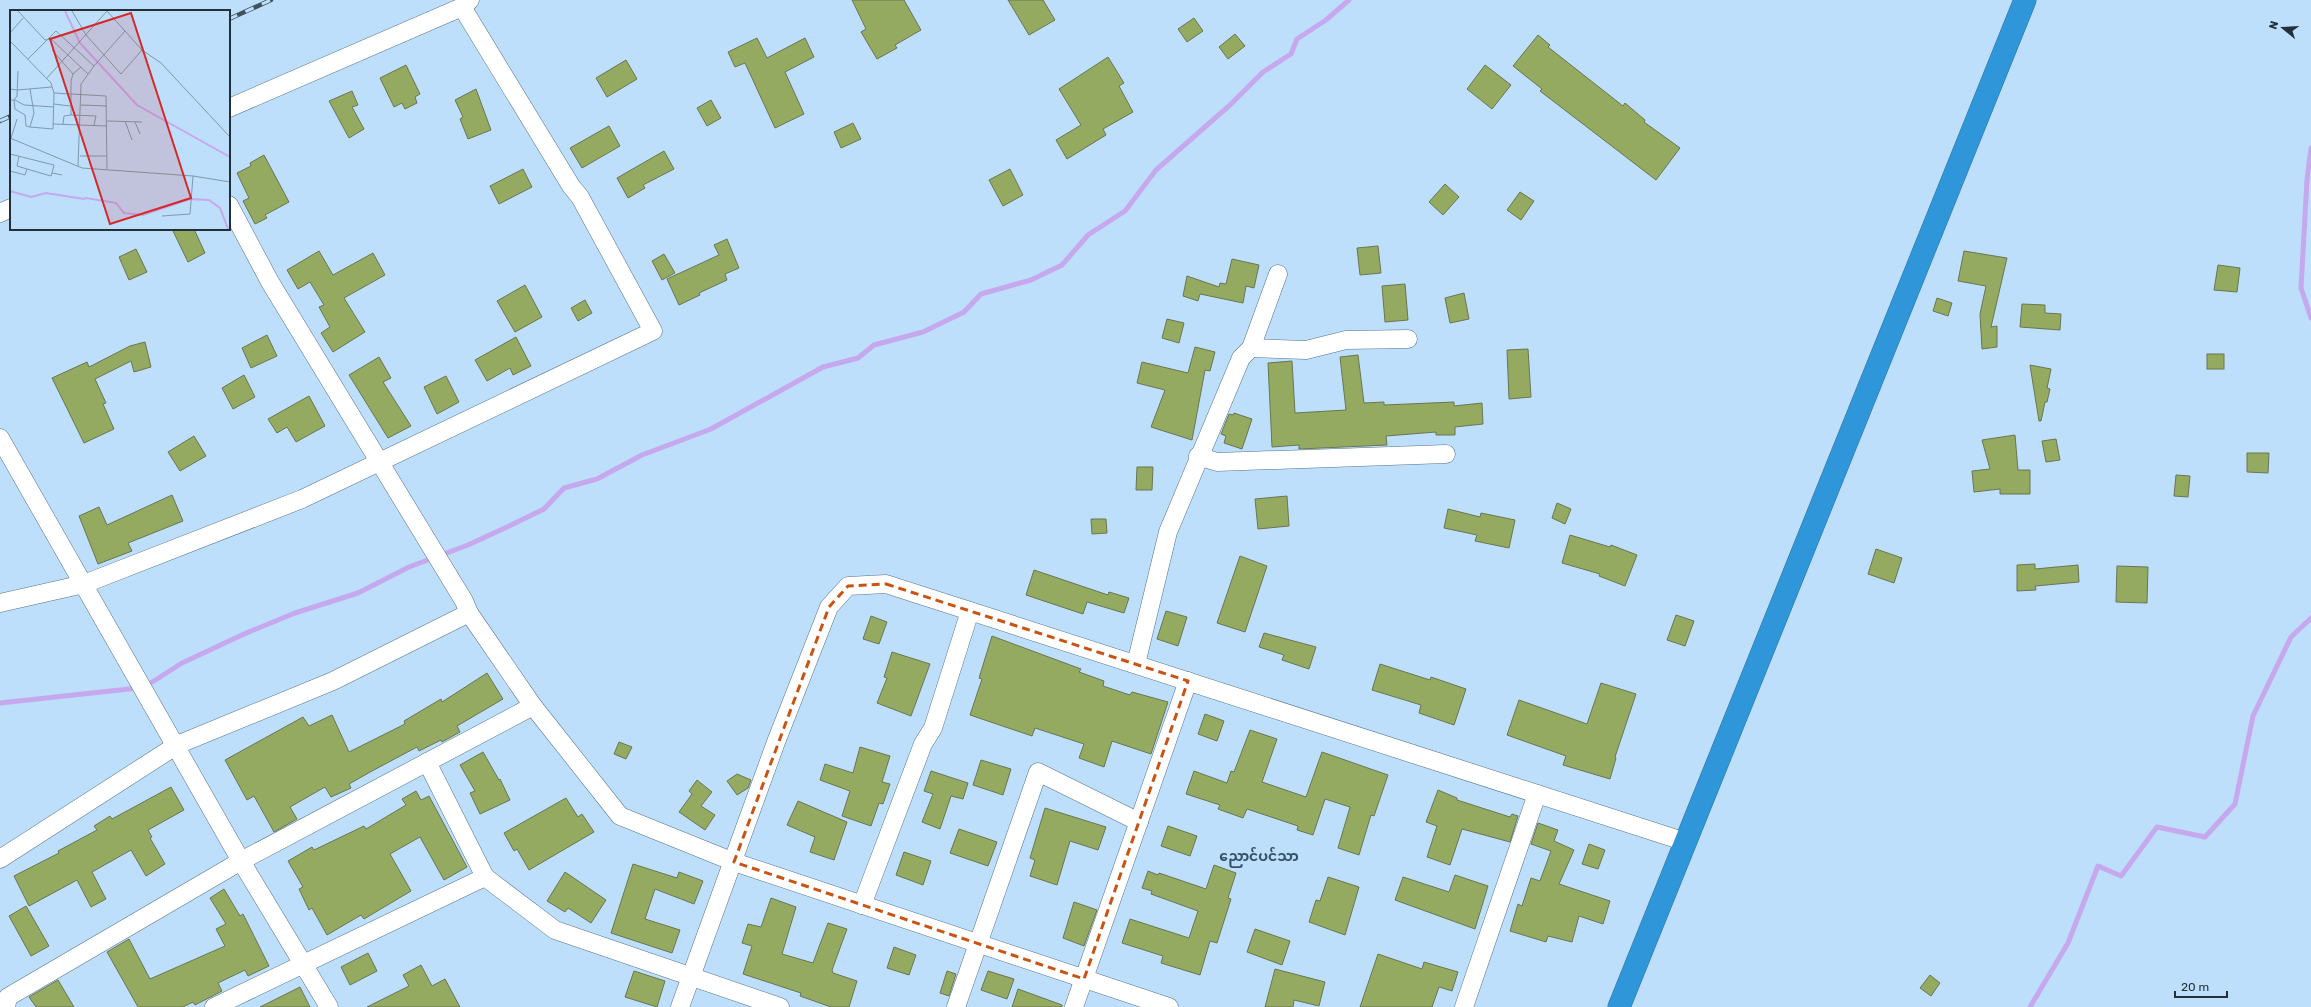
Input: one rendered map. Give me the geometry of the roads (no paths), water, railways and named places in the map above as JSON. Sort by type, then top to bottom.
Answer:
[{"type":"highway","points":[[1619,1007],[2025,0]]},
{"type":"street","points":[[0,602],[84,584],[302,499],[380,463],[653,331],[580,197],[567,180],[466,3],[230,108]]},
{"type":"street","points":[[230,207],[270,282],[464,601],[469,614],[533,706],[620,816],[734,862],[1169,1007]]},
{"type":"street","points":[[0,213],[10,208]]},
{"type":"street","points":[[1136,664],[1168,532],[1198,456],[1241,358],[1251,348],[1278,274]]},
{"type":"street","points":[[1251,348],[1306,350],[1346,340],[1408,339]]},
{"type":"street","points":[[0,438],[177,745],[241,861],[329,1007]]},
{"type":"street","points":[[1198,456],[1216,462],[1446,454]]},
{"type":"street","points":[[680,1007],[734,862],[776,742],[829,607],[848,586],[886,584],[1537,794],[1673,840],[1686,842]]},
{"type":"street","points":[[862,905],[924,744],[934,728],[970,611]]},
{"type":"street","points":[[0,859],[177,745],[333,681],[469,614]]},
{"type":"street","points":[[1074,1007],[1188,681]]},
{"type":"street","points":[[6,1007],[8,997],[241,861],[533,706]]},
{"type":"street","points":[[427,762],[485,877],[556,930],[692,975],[780,1007]]},
{"type":"street","points":[[956,1007],[1038,772],[1139,822]]},
{"type":"street","points":[[1464,1007],[1537,794]]},
{"type":"street","points":[[214,1007],[485,877]]},
{"type":"waterway","points":[[146,686],[182,663],[244,634],[295,613],[358,593],[409,567],[468,545],[507,527],[544,509],[564,488],[597,479],[642,455],[711,429],[823,367],[858,358],[874,345],[923,332],[964,312],[981,294],[1031,280],[1062,265],[1088,235],[1125,211],[1156,170],[1230,105],[1263,72],[1291,54],[1297,39],[1326,20],[1349,0]]},
{"type":"waterway","points":[[2311,148],[2307,180],[2301,288],[2311,318]]},
{"type":"waterway","points":[[2030,1007],[2068,943],[2098,866],[2121,876],[2157,827],[2205,837],[2235,804],[2253,716],[2291,637],[2311,618]]},
{"type":"waterway","points":[[0,703],[138,688]]},
{"type":"railway","points":[[230,19],[271,0]]},
{"type":"railway","points":[[0,121],[10,116]]},
{"type":"district","name":"ညောင်ပင်သာ","points":[[1259,856]]}]
